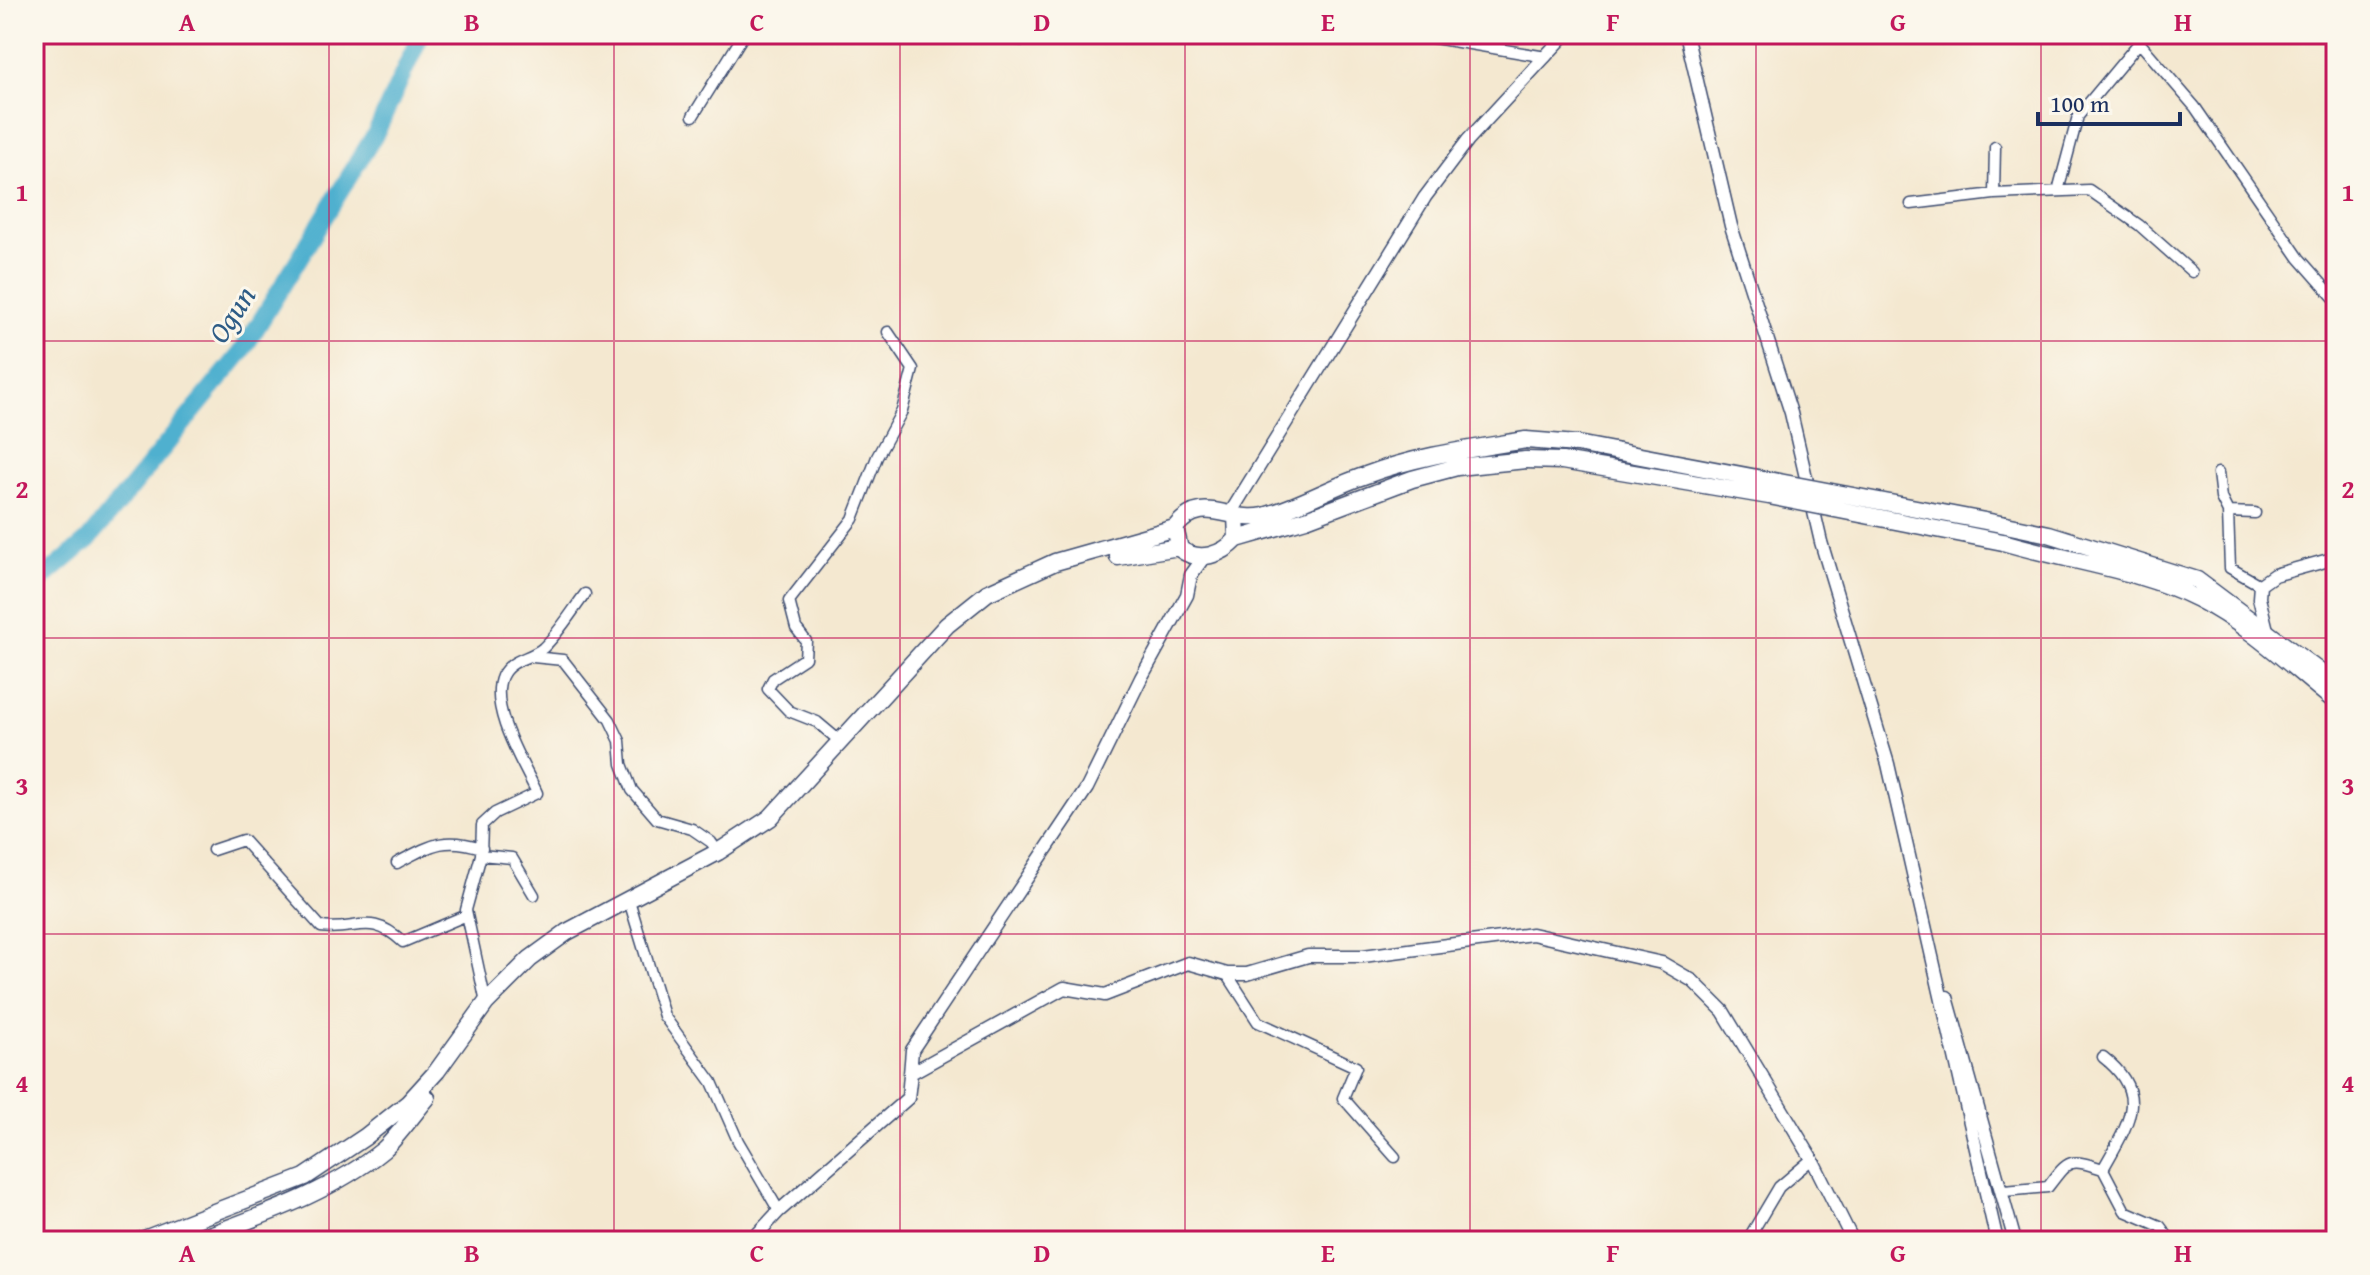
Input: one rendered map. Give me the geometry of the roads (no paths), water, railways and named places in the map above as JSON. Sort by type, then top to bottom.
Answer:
[{"type":"main road","points":[[139,1241],[305,1177],[331,1162],[408,1103],[437,1071],[486,1003],[520,968],[559,938],[718,852],[770,818],[947,625],[987,593],[1055,562],[1175,528],[1187,516],[1206,509],[1260,517],[1290,508],[1363,475],[1438,452],[1526,440],[1577,444],[2049,534],[2197,580],[2336,702]]},
{"type":"main road","points":[[194,1241],[287,1206],[344,1178],[386,1148],[493,1007],[517,983],[575,937],[723,858],[775,823],[953,633],[994,602],[1057,571],[1094,561],[1222,551],[1237,539],[1295,523],[1412,479],[1457,467],[1526,460],[1562,461],[1769,496],[2003,542],[2167,585],[2261,633],[2336,684]]},
{"type":"main road","points":[[1233,514],[1237,539]]},
{"type":"main road","points":[[1175,528],[1190,553]]},
{"type":"street","points":[[693,116],[744,34]]},
{"type":"street","points":[[986,34],[1006,40],[1034,41],[1099,34]]},
{"type":"street","points":[[1411,34],[1546,57]]},
{"type":"street","points":[[1233,514],[1375,274],[1425,197],[1468,140],[1566,34]]},
{"type":"street","points":[[1686,34],[1731,226],[1791,413],[1821,542],[1888,764],[1997,1241]]},
{"type":"street","points":[[2058,191],[2078,116],[2135,39],[2195,107],[2299,258],[2336,300]]},
{"type":"street","points":[[1994,194],[1995,147]]},
{"type":"street","points":[[1911,204],[1994,194],[2089,190],[2170,249],[2192,272]]},
{"type":"street","points":[[842,743],[817,722],[789,711],[768,689],[773,679],[805,658],[806,641],[796,628],[789,601],[853,519],[877,457],[902,411],[912,384],[913,369],[888,332]]},
{"type":"street","points":[[2218,473],[2221,498],[2228,512],[2230,568],[2260,585]]},
{"type":"street","points":[[1206,509],[1243,496]]},
{"type":"street","points":[[2228,512],[2255,513]]},
{"type":"street","points":[[908,1098],[912,1050],[1087,788],[1141,678],[1187,595],[1183,569],[1190,553]]},
{"type":"street","points":[[2260,585],[2274,575],[2336,558]]},
{"type":"street","points":[[2260,585],[2261,633]]},
{"type":"street","points":[[486,1003],[466,899],[481,852],[485,820],[537,793],[508,731],[500,686],[503,674],[513,662],[541,650],[585,594]]},
{"type":"street","points":[[527,657],[563,660],[610,720],[620,741],[622,764],[632,790],[657,819],[692,829],[711,842],[718,852]]},
{"type":"street","points":[[397,863],[425,848],[454,839],[481,852],[512,858],[534,895]]},
{"type":"street","points":[[213,850],[243,840],[321,927],[362,923],[388,930],[403,942],[413,941],[467,915]]},
{"type":"street","points":[[1916,890],[2004,1191],[2015,1241]]},
{"type":"street","points":[[631,907],[664,1016],[712,1082],[738,1141],[779,1211]]},
{"type":"street","points":[[751,1241],[779,1211],[908,1098],[911,1073],[1064,988],[1105,995],[1188,963],[1227,974],[1247,974],[1308,956],[1363,956],[1532,934],[1641,957],[1686,976],[1723,1011],[1812,1159],[1853,1241]]},
{"type":"street","points":[[1227,974],[1258,1022],[1356,1067],[1343,1098],[1395,1157]]},
{"type":"street","points":[[2103,1057],[2123,1072],[2132,1100],[2129,1118],[2103,1169]]},
{"type":"street","points":[[1747,1241],[1779,1187],[1812,1159]]},
{"type":"street","points":[[2004,1191],[2048,1187],[2065,1164],[2073,1160],[2103,1169],[2125,1211],[2160,1226],[2171,1241]]},
{"type":"waterway","name":"Ogun","points":[[34,586],[88,540],[241,353],[377,131],[421,34]]}]
